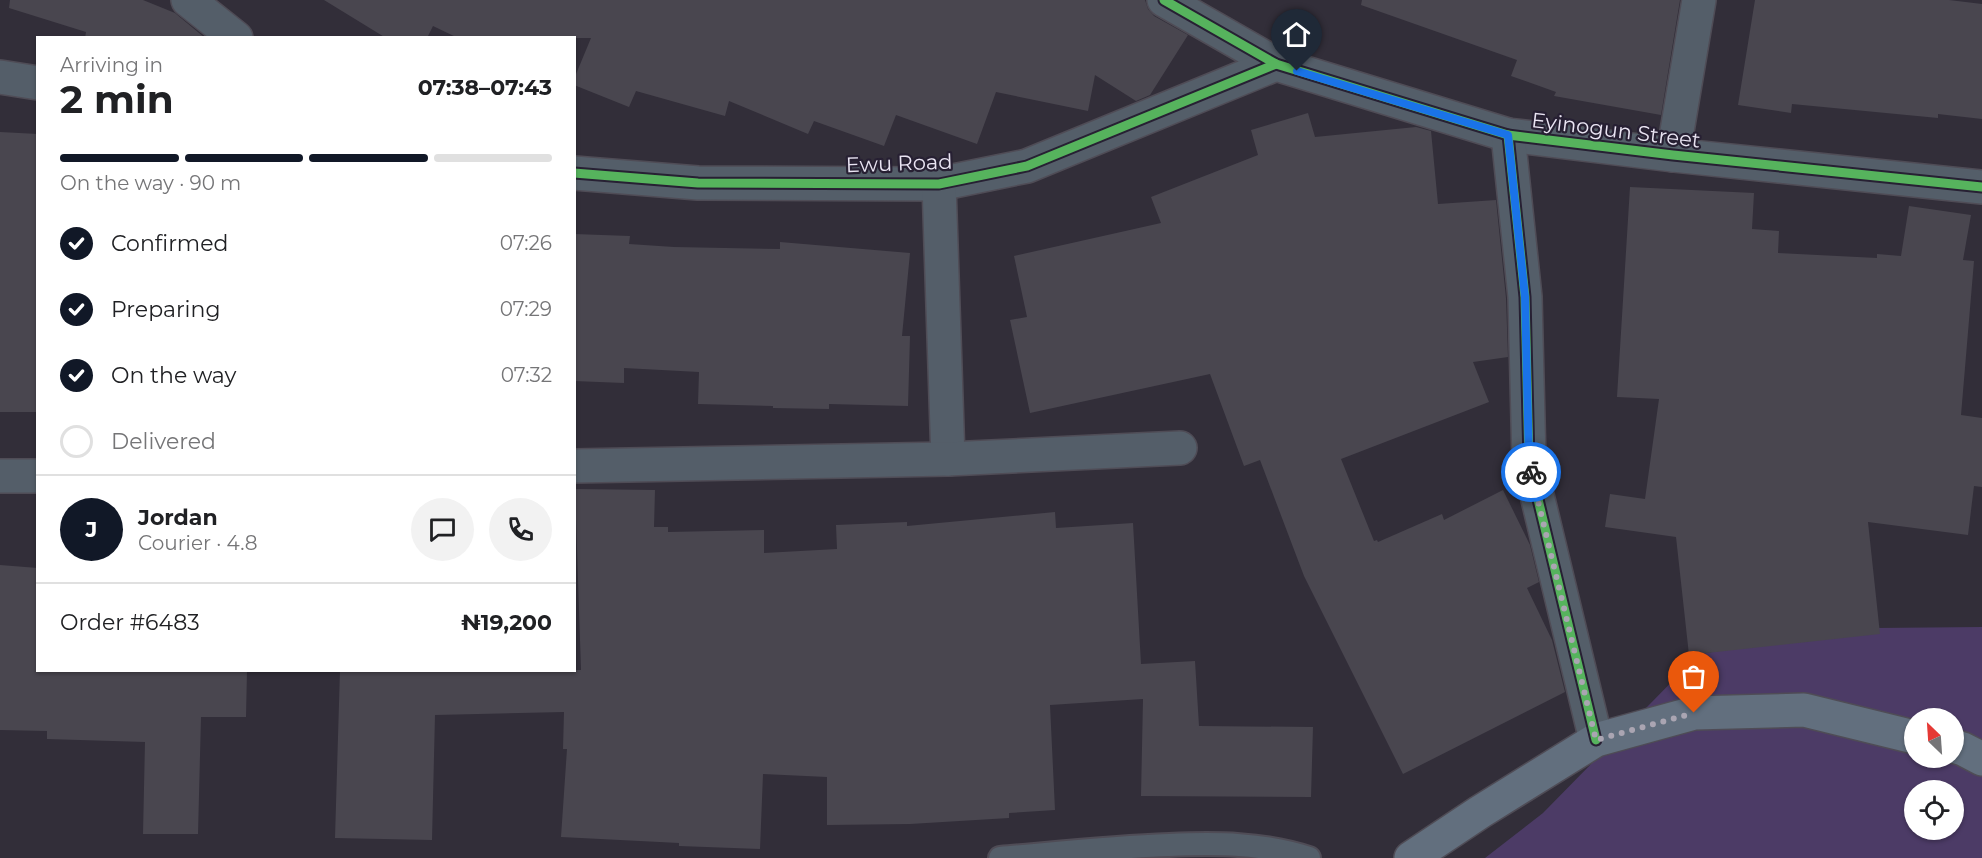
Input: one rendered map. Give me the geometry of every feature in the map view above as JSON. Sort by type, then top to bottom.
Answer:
[{"type":"main road","points":[[1411,858],[1596,740],[1694,713],[1804,710],[1904,735]]},
{"type":"main road","points":[[1964,750],[1982,759]]},
{"type":"street","points":[[188,0],[233,36]]},
{"type":"street","name":"Eyinogun Street","points":[[1164,0],[1276,64],[1508,135],[1673,155],[1982,187]]},
{"type":"street","points":[[1673,155],[1700,0]]},
{"type":"street","name":"Ewu Road","points":[[576,173],[698,183],[939,184],[1027,166],[1276,64]]},
{"type":"street","points":[[0,77],[36,83]]},
{"type":"street","points":[[1508,135],[1525,297],[1529,462],[1596,740]]},
{"type":"street","points":[[939,184],[948,459]]},
{"type":"street","points":[[576,466],[948,459],[1180,448]]},
{"type":"street","points":[[0,476],[36,476]]},
{"type":"lane","points":[[1000,858],[1118,847],[1217,843],[1284,850],[1309,858]]},
{"type":"shaded area","points":[[1982,627],[1982,858],[1485,858],[1543,813],[1699,654],[1875,628]]},
{"type":"building","points":[[10,0],[143,0],[175,13],[203,36],[85,36],[86,32],[9,8]]},
{"type":"building","points":[[324,0],[1145,0],[1154,16],[1188,35],[1150,95],[1136,101],[1095,75],[1088,111],[996,92],[977,144],[896,115],[884,146],[814,121],[808,134],[729,101],[725,116],[636,91],[629,107],[576,86],[576,74],[591,38],[454,36],[433,26],[428,36],[383,36]]},
{"type":"building","points":[[1362,0],[1680,0],[1661,115],[1554,96],[1556,92],[1511,76],[1517,60],[1361,5]]},
{"type":"building","points":[[1755,0],[1949,0],[1982,4],[1982,119],[1938,114],[1938,118],[1792,104],[1791,113],[1738,105]]},
{"type":"building","points":[[1308,113],[1315,137],[1416,127],[1431,131],[1438,204],[1496,200],[1506,298],[1508,357],[1473,362],[1489,402],[1341,459],[1374,541],[1378,542],[1442,514],[1444,520],[1503,490],[1530,545],[1539,582],[1527,588],[1552,640],[1565,692],[1403,774],[1304,576],[1260,460],[1244,466],[1210,374],[1030,413],[1010,320],[1027,317],[1014,256],[1161,223],[1151,197],[1258,155],[1251,130]]},
{"type":"building","points":[[0,132],[36,134],[36,412],[0,412]]},
{"type":"building","points":[[1630,187],[1754,193],[1752,229],[1779,231],[1778,253],[1877,258],[1877,254],[1901,256],[1909,206],[1971,215],[1963,260],[1974,261],[1961,415],[1982,418],[1982,487],[1974,486],[1968,535],[1868,522],[1880,634],[1689,655],[1676,537],[1605,527],[1610,494],[1645,499],[1659,399],[1617,397]]},
{"type":"building","points":[[576,234],[630,236],[629,244],[674,247],[780,249],[780,242],[910,253],[902,336],[910,336],[908,406],[829,404],[829,409],[698,404],[699,372],[624,368],[624,383],[576,381]]},
{"type":"building","points":[[576,489],[655,490],[654,527],[668,527],[668,532],[764,530],[764,553],[837,549],[836,525],[907,522],[907,526],[1055,512],[1056,528],[1133,523],[1141,664],[1195,661],[1199,726],[1313,727],[1311,797],[1141,796],[1143,699],[1050,705],[1055,810],[1009,813],[1009,818],[910,824],[827,825],[827,777],[763,774],[760,849],[679,846],[679,843],[561,837],[567,749],[563,749],[564,712],[435,715],[432,840],[335,838],[340,672],[576,672],[576,670],[581,670]]},
{"type":"building","points":[[0,565],[36,568],[36,672],[247,672],[246,717],[201,717],[198,834],[143,834],[145,742],[47,739],[47,731],[0,730]]},
{"type":"cycle path","points":[[1164,0],[1276,64],[1508,135],[1673,155],[1982,187]]},
{"type":"cycle path","points":[[576,173],[698,183],[939,184],[1027,166],[1276,64]]},
{"type":"cycle path","points":[[1508,135],[1525,297],[1529,462],[1596,740]]},
{"type":"way so far","points":[[1531,472],[1596,740],[1694,713]]},
{"type":"route","points":[[1297,71],[1508,135],[1525,297],[1531,472]]}]
